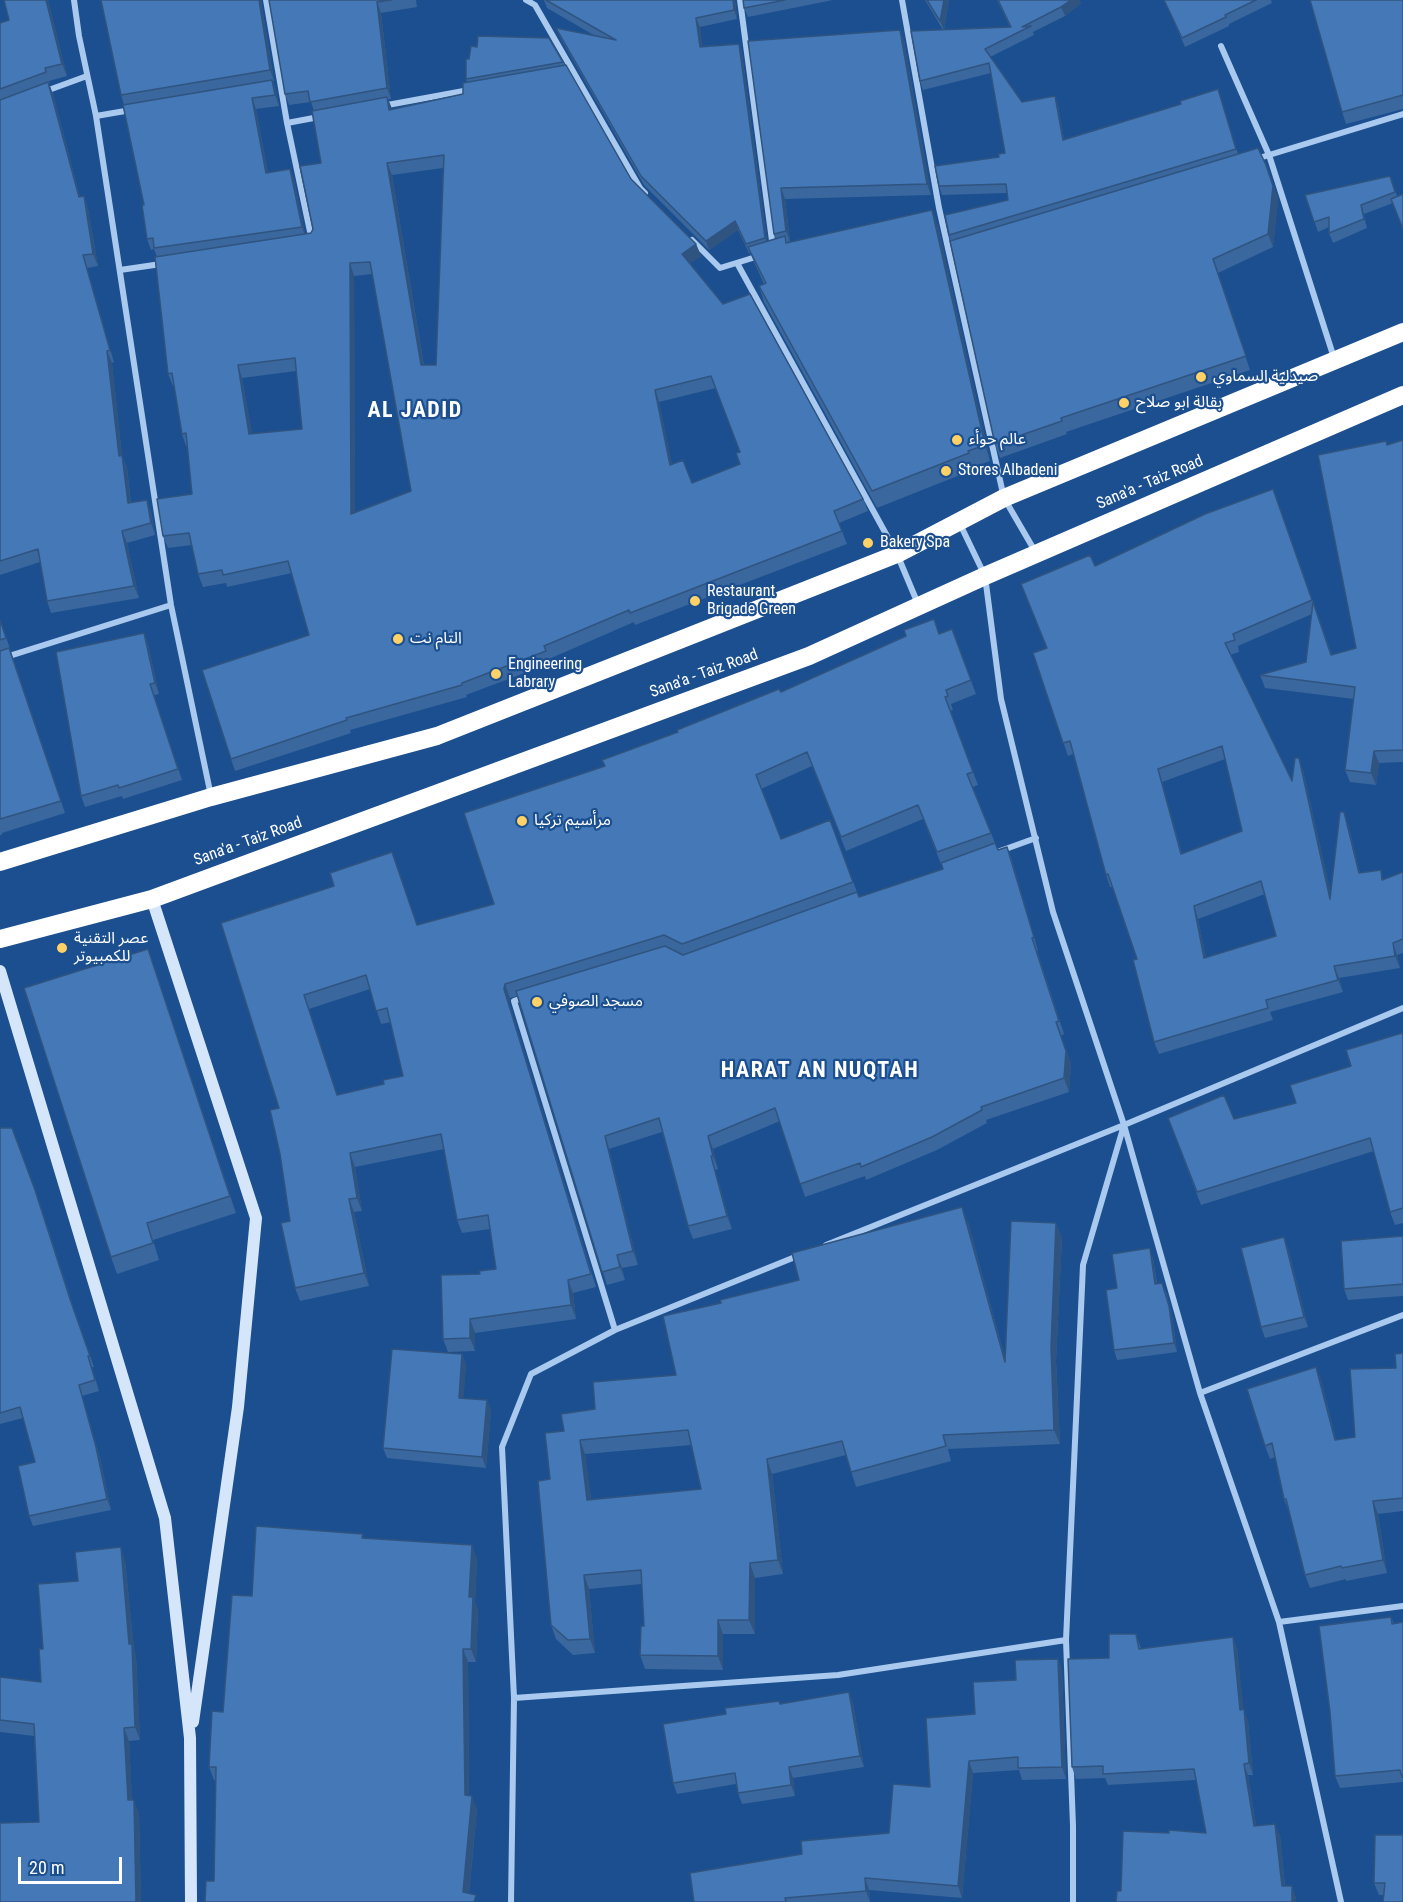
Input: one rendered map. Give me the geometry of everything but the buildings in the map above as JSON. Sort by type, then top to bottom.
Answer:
[{"type":"highway","points":[[0,862],[211,797],[437,736],[897,554],[1004,498],[1403,332]]},
{"type":"highway","name":"Sana'a - Taiz Road","points":[[0,939],[152,899],[809,656],[919,608],[985,576],[1403,395]]},
{"type":"street","points":[[74,0],[96,116],[171,605],[211,797]]},
{"type":"street","points":[[266,0],[287,123],[312,243],[301,244]]},
{"type":"street","points":[[525,0],[534,5],[640,188],[653,202]]},
{"type":"street","points":[[740,0],[774,251]]},
{"type":"street","points":[[902,0],[939,208],[1004,498],[1036,554]]},
{"type":"street","points":[[1221,46],[1269,155],[1335,360]]},
{"type":"street","points":[[562,73],[573,71]]},
{"type":"street","points":[[44,92],[87,76]]},
{"type":"street","points":[[269,87],[280,85]]},
{"type":"street","points":[[380,106],[472,89]]},
{"type":"street","points":[[96,116],[142,108]]},
{"type":"street","points":[[1246,162],[1403,114]]},
{"type":"street","points":[[287,123],[322,117]]},
{"type":"street","points":[[928,211],[939,208]]},
{"type":"street","points":[[685,233],[720,268],[785,249]]},
{"type":"street","points":[[948,251],[960,248]]},
{"type":"street","points":[[737,263],[897,554],[919,608]]},
{"type":"street","points":[[120,270],[166,264]]},
{"type":"street","points":[[959,521],[985,576],[1001,699],[1053,912],[1124,1125],[1200,1393],[1279,1622],[1341,1902]]},
{"type":"street","points":[[0,659],[171,605]]},
{"type":"street","points":[[992,854],[1036,838]]},
{"type":"street","points":[[152,899],[256,1218],[238,1407],[190,1738]]},
{"type":"street","points":[[0,971],[165,1518],[190,1738],[191,1902]]},
{"type":"street","points":[[537,994],[514,1000],[615,1330]]},
{"type":"street","points":[[814,1250],[1124,1125],[1403,1008]]},
{"type":"street","points":[[1073,1902],[1073,1826],[1066,1640],[1083,1265],[1124,1125]]},
{"type":"street","points":[[510,1902],[514,1698],[502,1447],[531,1374],[615,1330],[803,1254]]},
{"type":"street","points":[[1200,1393],[1403,1315]]},
{"type":"street","points":[[1279,1622],[1403,1606]]},
{"type":"street","points":[[514,1698],[838,1676],[1066,1640]]},
{"type":"place","name":"صيدلية السماوي","points":[[1201,377]]},
{"type":"place","name":"بقالة ابو صلاح","points":[[1124,403]]},
{"type":"place","name":"عالم حوأء","points":[[957,440]]},
{"type":"place","name":"Stores Albadeni","points":[[946,471]]},
{"type":"place","name":"Bakery Spa","points":[[868,543]]},
{"type":"place","name":"Restaurant Brigade Green","points":[[695,601]]},
{"type":"place","name":"التام نت","points":[[398,639]]},
{"type":"place","name":"Engineering Labrary","points":[[496,674]]},
{"type":"place","name":"مرأسيم تركيا","points":[[522,821]]},
{"type":"place","name":"عصر التقنية للكمبيوتر","points":[[62,948]]},
{"type":"place","name":"مسجد الصوفي","points":[[537,1002]]},
{"type":"district","name":"AL JADID","points":[[415,411]]},
{"type":"district","name":"HARAT AN NUQTAH","points":[[820,1071]]}]
